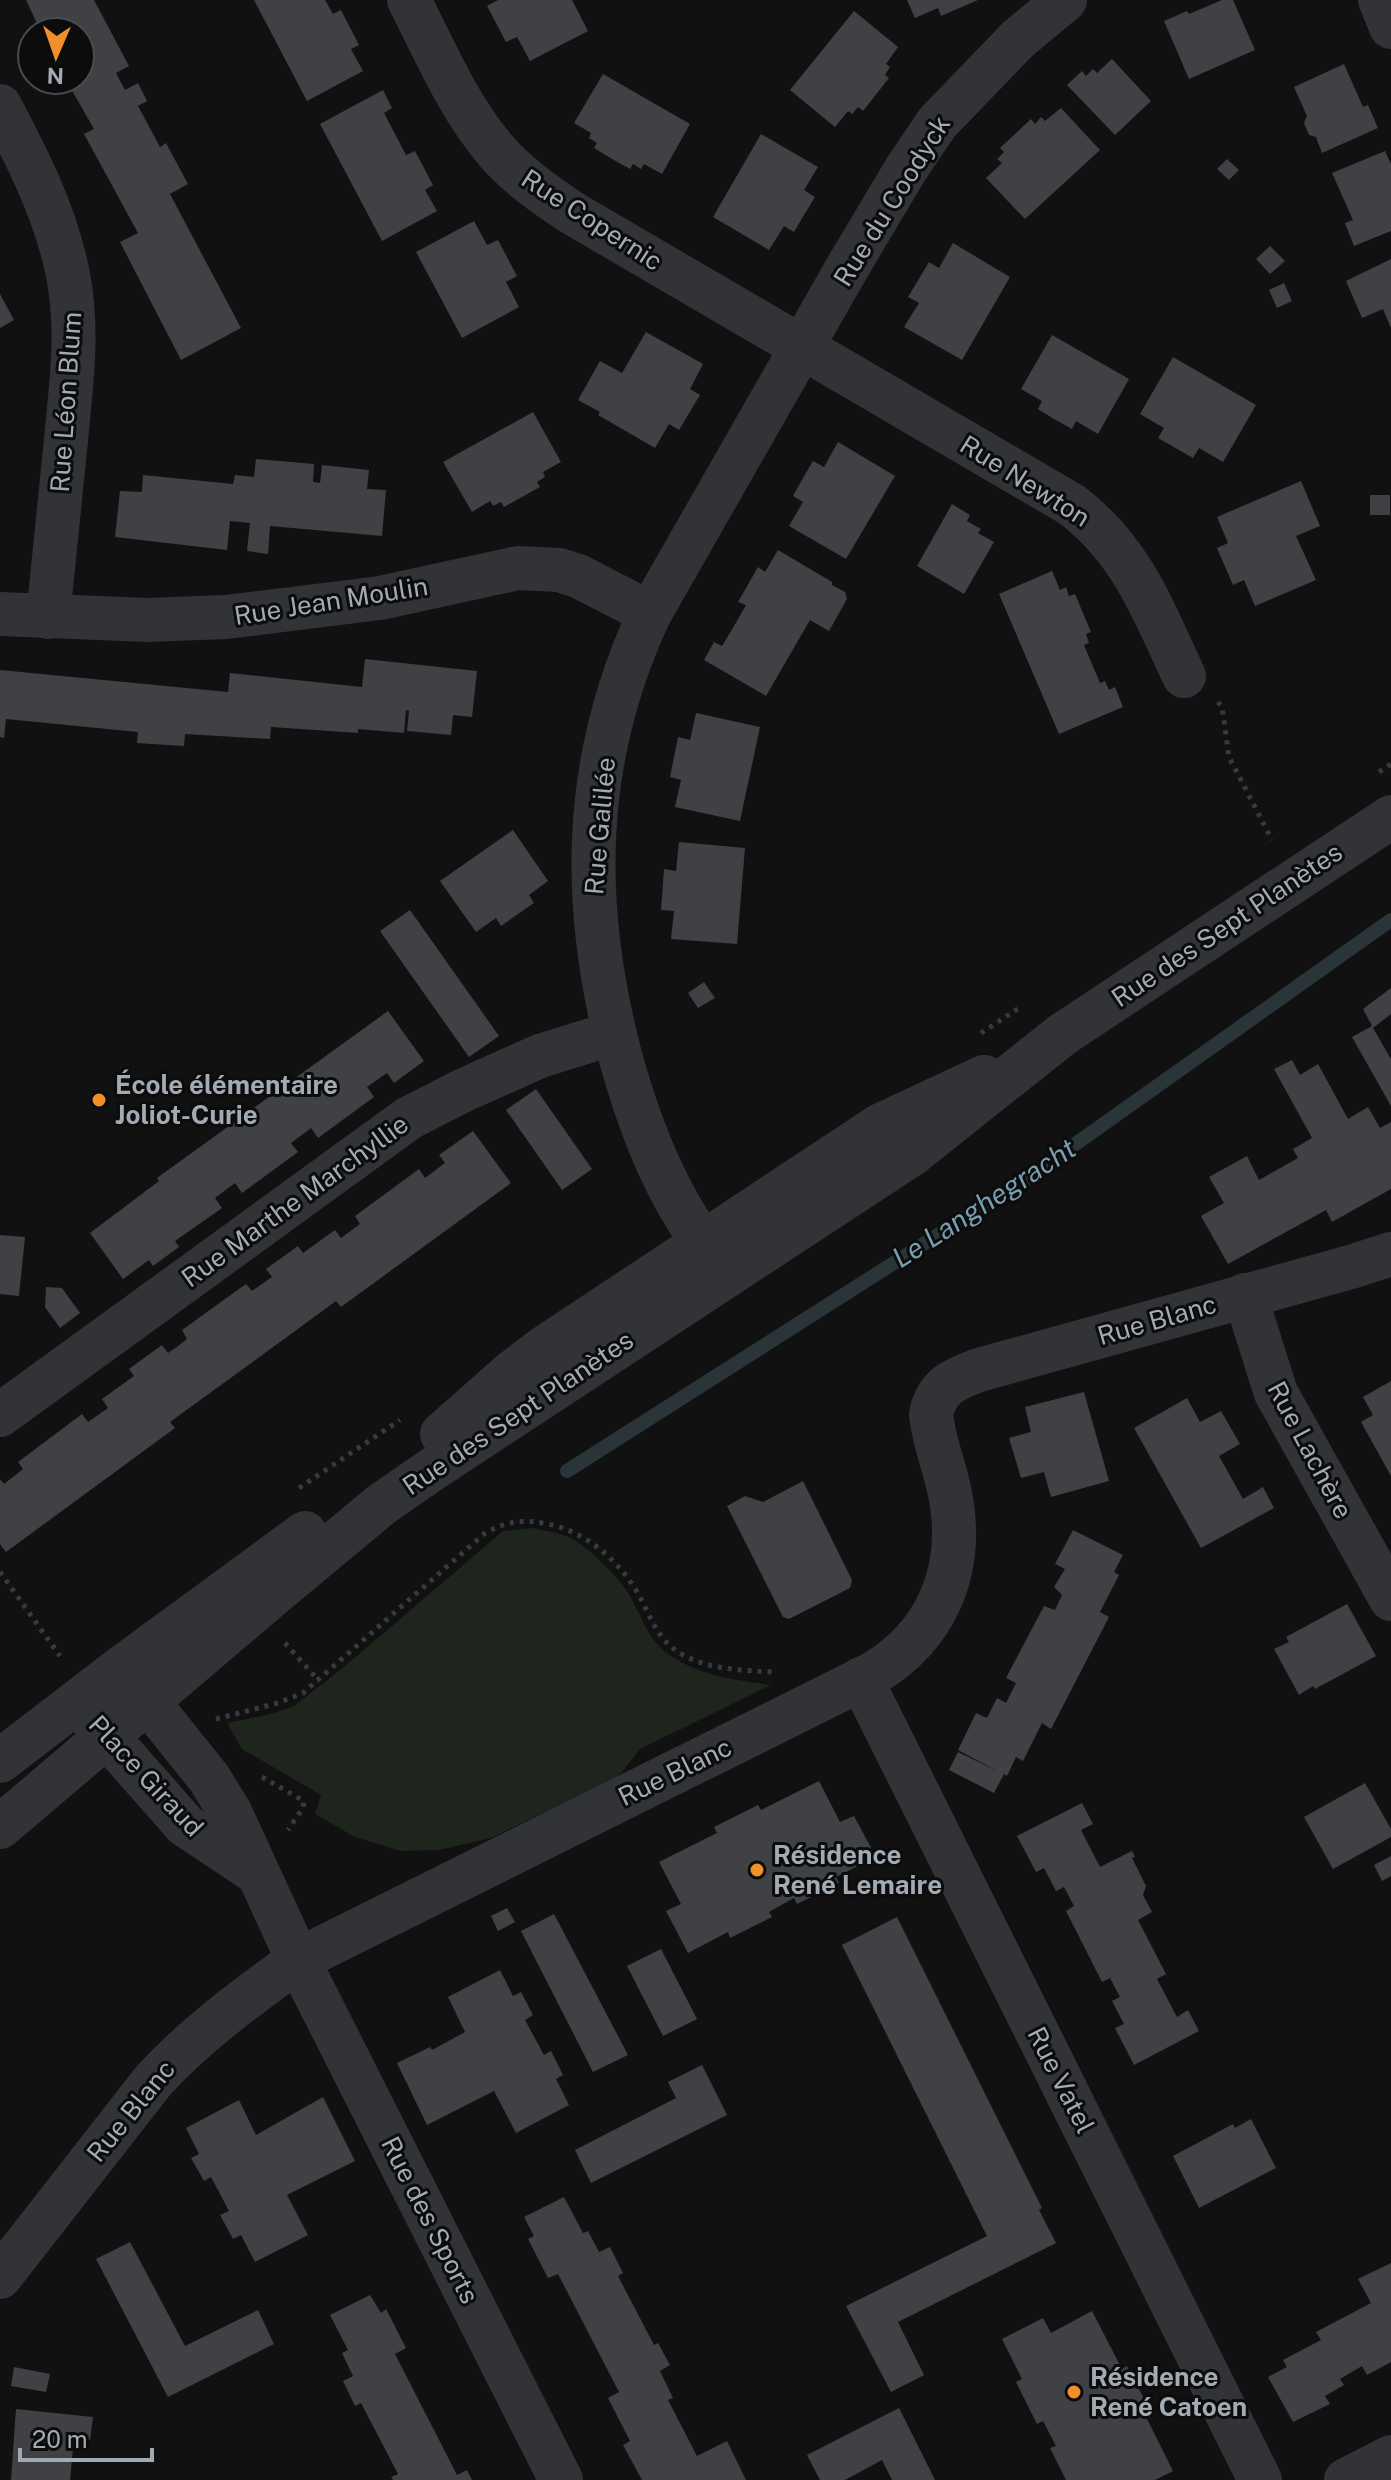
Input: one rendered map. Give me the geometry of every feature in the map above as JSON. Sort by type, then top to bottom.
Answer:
[{"type":"street","name":"Rue Copernic","points":[[409,0],[470,114],[496,151],[531,185],[574,214],[802,347]]},
{"type":"street","name":"Rue du Coodyck","points":[[802,347],[906,169],[937,123],[1018,39],[1065,0]]},
{"type":"street","points":[[1380,0],[1391,27]]},
{"type":"street","name":"Rue Léon Blum","points":[[0,106],[45,195],[63,250],[72,301],[71,386],[48,617]]},
{"type":"street","name":"Rue Galilée","points":[[716,1258],[690,1225],[655,1159],[614,1033],[606,1001],[593,904],[596,808],[613,718],[636,643],[650,613],[802,347]]},
{"type":"street","name":"Rue Newton","points":[[802,347],[1045,488],[1088,517],[1128,564],[1184,676]]},
{"type":"street","name":"Rue Jean Moulin","points":[[0,614],[174,620],[266,614],[380,598],[518,568],[559,570],[578,576],[650,613]]},
{"type":"street","name":"Rue des Sept Planètes","points":[[0,1761],[77,1702],[134,1685],[437,1466],[716,1258],[912,1154],[1063,1034],[1391,817]]},
{"type":"street","name":"Rue Marthe Marchyllie","points":[[8,1396],[409,1118],[540,1056],[614,1033]]},
{"type":"street","name":"Rue Blanc","points":[[0,2277],[171,2061],[219,2018],[298,1960],[818,1701],[899,1657],[922,1634],[950,1570],[954,1539],[952,1506],[931,1414],[940,1391],[950,1383],[979,1370],[1391,1254]]},
{"type":"street","name":"Rue Lachère","points":[[1245,1295],[1276,1393],[1391,1599]]},
{"type":"street","name":"Rue Vatel","points":[[861,1679],[1260,2480]]},
{"type":"street","name":"Rue des Sept Planètes","points":[[0,1827],[106,1735],[134,1685]]},
{"type":"street","name":"Place Giraud","points":[[134,1685],[220,1793],[298,1960]]},
{"type":"street","name":"Place Giraud","points":[[77,1702],[185,1825],[257,1873]]},
{"type":"street","name":"Rue des Sports","points":[[298,1960],[561,2480]]},
{"type":"street","points":[[1346,2480],[1391,2457]]},
{"type":"path","points":[[1184,676],[1222,707],[1229,757],[1272,840]]},
{"type":"path","points":[[211,1721],[303,1693],[484,1534],[513,1521],[563,1528],[589,1540],[628,1579],[659,1636],[683,1655],[729,1670],[781,1673],[802,1684],[818,1701]]},
{"type":"path","points":[[0,1572],[60,1656]]},
{"type":"path","points":[[282,1639],[319,1681]]},
{"type":"shaded area","points":[[533,1528],[570,1538],[597,1558],[625,1589],[651,1636],[671,1656],[706,1673],[771,1685],[640,1749],[618,1777],[491,1838],[439,1850],[401,1851],[355,1837],[315,1814],[321,1795],[242,1749],[227,1723],[294,1706],[503,1531]]},
{"type":"building","points":[[26,0],[94,0],[129,66],[116,73],[125,90],[138,83],[147,101],[138,106],[160,147],[166,143],[188,184],[170,194],[241,328],[181,360],[120,242],[138,233],[84,134],[94,129],[75,96],[96,96],[96,16],[34,16]]},
{"type":"building","points":[[254,0],[325,0],[333,14],[341,10],[359,45],[351,49],[363,71],[307,101]]},
{"type":"building","points":[[498,0],[572,0],[588,31],[530,61],[517,37],[506,42],[487,6]]},
{"type":"building","points":[[907,0],[978,0],[941,16],[938,8],[915,18]]},
{"type":"building","points":[[1222,0],[1233,0],[1255,50],[1189,79],[1164,21]]},
{"type":"building","points":[[854,11],[898,47],[886,64],[890,67],[885,75],[889,78],[863,111],[858,107],[852,114],[848,111],[835,127],[790,90]]},
{"type":"building","points":[[1112,59],[1151,101],[1115,135],[1067,85],[1082,71],[1086,76],[1093,69],[1097,73]]},
{"type":"building","points":[[1344,64],[1363,107],[1368,105],[1378,128],[1322,153],[1316,137],[1309,135],[1304,123],[1307,116],[1294,87]]},
{"type":"building","points":[[603,74],[690,124],[662,174],[644,164],[641,169],[633,164],[630,169],[612,159],[594,148],[597,143],[589,138],[591,133],[574,123]]},
{"type":"building","points":[[383,90],[392,108],[384,113],[406,155],[415,151],[433,185],[425,190],[437,211],[382,241],[320,124]]},
{"type":"building","points":[[1061,108],[1100,150],[1025,219],[986,178],[1002,163],[997,159],[1004,152],[1000,148],[1031,119],[1035,124],[1041,117],[1045,121]]},
{"type":"building","points":[[761,134],[818,167],[804,190],[815,197],[794,232],[784,226],[769,250],[713,217]]},
{"type":"building","points":[[1385,151],[1391,164],[1391,231],[1354,246],[1345,223],[1353,220],[1332,173]]},
{"type":"building","points":[[1227,159],[1239,170],[1229,180],[1217,169]]},
{"type":"building","points":[[474,221],[487,245],[498,240],[517,276],[506,282],[519,307],[462,338],[416,252]]},
{"type":"building","points":[[953,243],[1010,277],[962,360],[904,327],[919,303],[908,297],[929,262],[939,268]]},
{"type":"building","points":[[1270,246],[1285,261],[1270,274],[1256,259]]},
{"type":"building","points":[[1391,259],[1391,328],[1383,309],[1362,318],[1346,281]]},
{"type":"building","points":[[1284,283],[1292,301],[1277,308],[1269,290]]},
{"type":"building","points":[[0,294],[14,320],[0,328]]},
{"type":"building","points":[[646,332],[703,364],[690,389],[700,395],[679,430],[669,424],[655,448],[578,400],[600,361],[622,373]]},
{"type":"building","points":[[1052,335],[1129,379],[1098,434],[1076,421],[1072,429],[1054,419],[1038,409],[1042,401],[1021,389]]},
{"type":"building","points":[[1173,357],[1256,405],[1223,462],[1199,448],[1193,458],[1158,438],[1164,428],[1140,414]]},
{"type":"building","points":[[533,412],[561,462],[543,472],[545,477],[537,482],[540,487],[504,507],[501,502],[493,506],[490,501],[472,512],[443,462]]},
{"type":"building","points":[[838,442],[895,476],[846,559],[789,526],[803,502],[793,496],[803,478],[813,461],[824,467]]},
{"type":"building","points":[[256,459],[314,464],[313,482],[320,483],[322,465],[369,470],[367,489],[386,490],[382,536],[270,526],[268,554],[247,551],[250,523],[230,521],[227,550],[115,537],[120,491],[142,492],[143,475],[233,484],[235,475],[254,477]]},
{"type":"building","points":[[1301,481],[1320,526],[1296,536],[1316,580],[1255,606],[1244,580],[1233,585],[1217,548],[1228,543],[1217,517]]},
{"type":"building","points":[[1370,495],[1390,495],[1390,515],[1370,515]]},
{"type":"building","points":[[952,504],[970,515],[967,521],[981,529],[978,533],[994,542],[964,594],[917,566]]},
{"type":"building","points":[[778,550],[832,582],[845,592],[847,599],[829,631],[810,620],[766,696],[704,660],[714,642],[722,646],[746,605],[738,602],[758,567],[765,572]]},
{"type":"building","points":[[1052,571],[1060,590],[1066,587],[1069,596],[1075,594],[1091,632],[1086,634],[1089,643],[1084,645],[1100,683],[1105,681],[1109,690],[1115,687],[1123,707],[1059,734],[999,594]]},
{"type":"building","points":[[365,659],[477,671],[472,717],[453,715],[451,735],[407,731],[409,711],[406,710],[404,733],[271,727],[270,739],[185,734],[184,746],[137,743],[138,732],[6,719],[4,738],[0,737],[0,670],[228,692],[230,673],[362,687]]},
{"type":"building","points":[[696,713],[760,727],[740,821],[675,807],[681,780],[670,777],[678,737],[690,740]]},
{"type":"building","points":[[513,830],[548,881],[529,895],[534,903],[501,926],[496,918],[476,932],[440,881]]},
{"type":"building","points":[[679,842],[745,848],[737,944],[671,939],[674,911],[661,910],[664,869],[676,871]]},
{"type":"building","points":[[410,910],[499,1036],[469,1057],[380,931]]},
{"type":"building","points":[[704,982],[715,998],[698,1008],[688,993]]},
{"type":"building","points":[[1391,988],[1391,1014],[1373,1028],[1391,1059],[1391,1106],[1352,1037],[1372,1026],[1363,1009]]},
{"type":"building","points":[[388,1011],[424,1061],[394,1083],[387,1073],[367,1087],[374,1097],[318,1138],[311,1128],[291,1143],[298,1152],[242,1193],[235,1183],[215,1198],[222,1208],[175,1241],[179,1247],[153,1266],[149,1260],[123,1279],[90,1233],[159,1181],[157,1178]]},
{"type":"building","points":[[1292,1060],[1300,1075],[1318,1064],[1348,1119],[1368,1107],[1380,1128],[1391,1122],[1391,1189],[1332,1222],[1326,1210],[1228,1264],[1201,1216],[1224,1203],[1209,1177],[1247,1156],[1259,1180],[1298,1158],[1293,1149],[1312,1138],[1274,1069]]},
{"type":"building","points":[[536,1089],[592,1169],[562,1190],[506,1110]]},
{"type":"building","points":[[473,1131],[511,1183],[341,1307],[336,1301],[170,1422],[175,1428],[6,1552],[0,1544],[0,1479],[4,1484],[23,1469],[18,1462],[82,1414],[88,1422],[108,1408],[102,1399],[134,1376],[129,1369],[162,1345],[168,1353],[178,1346],[187,1339],[182,1330],[246,1284],[252,1291],[272,1277],[266,1269],[298,1246],[303,1253],[335,1230],[341,1238],[360,1224],[355,1216],[419,1169],[425,1178],[445,1163],[439,1155]]},
{"type":"building","points":[[0,1235],[25,1237],[19,1296],[0,1294]]},
{"type":"building","points":[[46,1287],[62,1288],[80,1313],[60,1328],[45,1307]]},
{"type":"building","points":[[1391,1381],[1391,1476],[1361,1422],[1373,1415],[1363,1397]]},
{"type":"building","points":[[1084,1392],[1109,1481],[1051,1497],[1044,1472],[1021,1478],[1009,1438],[1031,1432],[1025,1407]]},
{"type":"building","points":[[1187,1398],[1200,1422],[1221,1411],[1240,1444],[1219,1456],[1243,1499],[1263,1487],[1274,1508],[1201,1548],[1134,1428]]},
{"type":"building","points":[[803,1481],[852,1580],[850,1588],[789,1619],[783,1617],[727,1506],[745,1496],[763,1502]]},
{"type":"building","points":[[1073,1530],[1123,1555],[1114,1572],[1119,1575],[1100,1612],[1109,1617],[1051,1729],[1042,1723],[1023,1761],[1016,1757],[994,1793],[949,1770],[958,1752],[999,1772],[958,1750],[976,1713],[987,1718],[997,1698],[1006,1703],[1016,1683],[1006,1678],[1044,1606],[1055,1610],[1062,1595],[1054,1587],[1065,1569],[1055,1564]]},
{"type":"building","points":[[1347,1604],[1376,1656],[1299,1695],[1274,1649],[1289,1642],[1286,1637]]},
{"type":"building","name":"Résidence René Lemaire","points":[[819,1781],[840,1822],[854,1816],[876,1857],[836,1877],[839,1883],[797,1904],[794,1898],[769,1912],[772,1917],[730,1938],[728,1932],[688,1953],[666,1911],[681,1904],[659,1862],[717,1833],[714,1827],[758,1805],[761,1810]]},
{"type":"building","points":[[1365,1783],[1391,1829],[1391,1837],[1333,1869],[1304,1817]]},
{"type":"building","points":[[1082,1803],[1093,1824],[1081,1830],[1100,1867],[1132,1851],[1135,1857],[1132,1858],[1146,1886],[1143,1895],[1152,1912],[1138,1920],[1166,1974],[1157,1979],[1177,2017],[1188,2010],[1199,2031],[1134,2065],[1115,2028],[1124,2024],[1112,2001],[1120,1997],[1110,1978],[1102,1982],[1066,1911],[1074,1906],[1064,1887],[1056,1891],[1044,1868],[1036,1872],[1017,1836]]},
{"type":"building","points":[[1391,1856],[1391,1876],[1382,1881],[1374,1865]]},
{"type":"building","points":[[507,1908],[515,1922],[498,1931],[491,1916]]},
{"type":"building","points":[[554,1914],[628,2055],[593,2072],[521,1931]]},
{"type":"building","points":[[897,1917],[1042,2208],[1039,2210],[1056,2243],[898,2322],[924,2375],[891,2392],[846,2306],[987,2236],[842,1945]]},
{"type":"building","points":[[661,1949],[697,2019],[663,2036],[627,1966]]},
{"type":"building","points":[[500,1970],[513,1996],[521,1992],[533,2015],[525,2020],[544,2055],[551,2051],[563,2075],[556,2079],[569,2105],[516,2133],[494,2091],[427,2125],[397,2063],[430,2047],[432,2050],[465,2032],[448,1997]]},
{"type":"building","points":[[702,2065],[727,2115],[591,2183],[575,2150],[676,2098],[668,2082]]},
{"type":"building","points":[[323,2097],[355,2161],[287,2195],[308,2235],[255,2262],[241,2235],[233,2239],[220,2215],[229,2211],[211,2177],[204,2181],[191,2158],[199,2154],[186,2128],[239,2100],[256,2135]]},
{"type":"building","points":[[1251,2119],[1276,2168],[1199,2208],[1173,2156],[1233,2124],[1235,2128]]},
{"type":"building","points":[[564,2197],[583,2233],[588,2231],[599,2252],[610,2247],[623,2273],[618,2276],[654,2345],[658,2343],[670,2365],[660,2371],[673,2398],[668,2400],[697,2456],[727,2441],[746,2480],[642,2480],[623,2445],[630,2441],[608,2398],[619,2392],[558,2274],[548,2278],[528,2239],[534,2236],[524,2217]]},
{"type":"building","points":[[130,2242],[185,2346],[258,2310],[274,2344],[168,2397],[96,2259]]},
{"type":"building","points":[[1391,2263],[1391,2362],[1367,2375],[1362,2366],[1340,2379],[1344,2385],[1325,2396],[1330,2404],[1293,2422],[1268,2377],[1287,2367],[1283,2360],[1321,2340],[1316,2332],[1371,2303],[1358,2279]]},
{"type":"building","points":[[370,2295],[381,2313],[386,2309],[406,2348],[395,2354],[457,2475],[467,2470],[472,2480],[393,2480],[391,2477],[398,2474],[361,2403],[355,2406],[343,2381],[353,2376],[342,2353],[348,2350],[330,2315]]},
{"type":"building","name":"Résidence René Catoen","points":[[1092,2311],[1122,2369],[1127,2366],[1150,2410],[1144,2413],[1173,2471],[1155,2480],[1066,2480],[1050,2448],[1056,2446],[1043,2421],[1037,2424],[1016,2382],[1022,2379],[1002,2339],[1043,2318],[1051,2333]]},
{"type":"building","points":[[14,2367],[50,2374],[46,2392],[11,2386]]},
{"type":"building","points":[[899,2408],[935,2480],[892,2480],[882,2460],[845,2480],[820,2480],[807,2455]]},
{"type":"building","points":[[16,2409],[93,2417],[90,2440],[74,2438],[70,2480],[11,2480]]},
{"type":"waterway","name":"Le Langhegracht","points":[[567,1471],[1029,1177],[1391,920]]},
{"type":"place","name":"École élémentaire Joliot-Curie","points":[[99,1100]]},
{"type":"place","name":"Résidence René Lemaire","points":[[757,1870]]},
{"type":"place","name":"Résidence René Catoen","points":[[1074,2392]]}]
